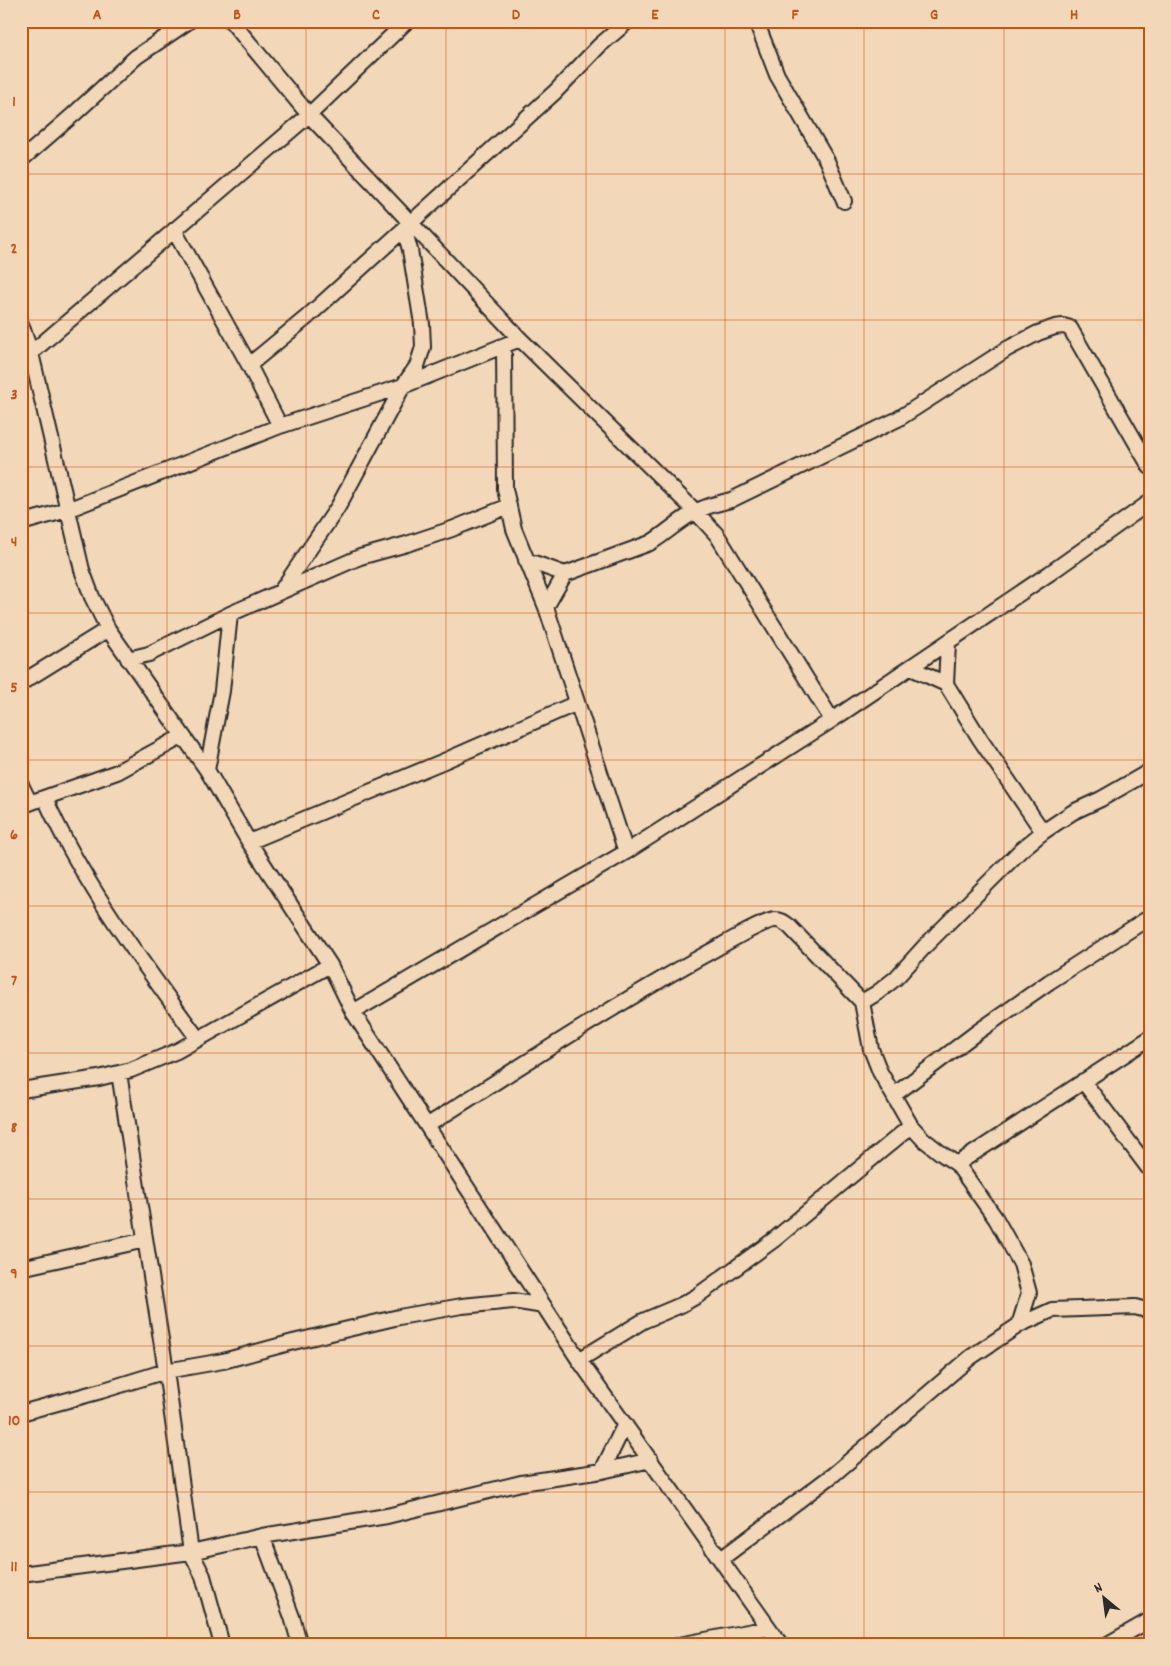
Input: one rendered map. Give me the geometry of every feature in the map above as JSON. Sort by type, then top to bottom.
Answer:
[{"type":"street","points":[[21,160],[136,57],[189,21]]},
{"type":"street","points":[[231,21],[407,226],[717,535],[832,720]]},
{"type":"street","points":[[31,353],[309,114],[407,21]]},
{"type":"street","points":[[249,365],[306,318],[556,92],[599,46],[628,21]]},
{"type":"street","points":[[756,21],[777,74],[827,161],[844,201]]},
{"type":"street","points":[[281,591],[338,507],[403,386],[417,366],[423,347],[407,226]]},
{"type":"street","points":[[174,230],[249,365],[280,426]]},
{"type":"street","points":[[21,324],[31,353],[82,570],[92,597],[108,629],[207,770],[249,842],[330,965],[353,1012],[579,1360],[781,1645]]},
{"type":"street","points":[[526,560],[565,574],[650,543],[695,512],[710,505],[731,500],[898,419],[1007,349],[1056,326],[1070,328],[1150,467]]},
{"type":"street","points":[[21,523],[67,510],[280,426],[403,386],[520,339]]},
{"type":"street","points":[[504,346],[505,489],[514,529],[546,607],[626,852]]},
{"type":"street","points":[[353,1012],[626,852],[911,668],[1150,502]]},
{"type":"street","points":[[128,660],[148,654],[230,614],[360,557],[452,529],[509,506]]},
{"type":"street","points":[[546,607],[565,574]]},
{"type":"street","points":[[207,770],[222,691],[230,614]]},
{"type":"street","points":[[21,683],[108,629]]},
{"type":"street","points":[[946,684],[948,643]]},
{"type":"street","points":[[911,668],[946,684],[980,739],[1043,832]]},
{"type":"street","points":[[249,842],[444,761],[577,703]]},
{"type":"street","points":[[21,785],[26,804],[117,772],[183,736]]},
{"type":"street","points":[[862,1002],[896,978],[925,946],[1021,850],[1043,832],[1073,812],[1150,771]]},
{"type":"street","points":[[45,798],[82,869],[153,977],[198,1039]]},
{"type":"street","points":[[894,1096],[984,1027],[1150,917]]},
{"type":"street","points":[[428,1125],[607,1011],[670,974],[748,932],[774,920],[782,921],[862,1002],[871,1049],[880,1072],[912,1126],[923,1139],[957,1164],[996,1219],[1021,1264],[1029,1293],[1019,1325]]},
{"type":"street","points":[[21,1090],[82,1081],[119,1073],[177,1052],[330,965]]},
{"type":"street","points":[[957,1164],[1150,1038]]},
{"type":"street","points":[[119,1073],[166,1371],[191,1552],[203,1576],[222,1645]]},
{"type":"street","points":[[1083,1081],[1150,1170]]},
{"type":"street","points":[[579,1360],[643,1321],[697,1296],[775,1239],[912,1126]]},
{"type":"street","points":[[21,1268],[145,1240]]},
{"type":"street","points":[[514,1301],[526,1278]]},
{"type":"street","points":[[21,1412],[101,1391],[166,1371],[224,1361],[293,1342],[399,1317],[462,1306],[514,1301],[544,1306]]},
{"type":"street","points":[[721,1559],[834,1474],[971,1357],[1019,1325],[1052,1310],[1135,1307],[1150,1311]]},
{"type":"street","points":[[602,1471],[625,1424]]},
{"type":"street","points":[[21,1574],[191,1552],[262,1536],[387,1516],[521,1483],[602,1471],[651,1460]]},
{"type":"street","points":[[262,1536],[292,1617],[300,1645]]},
{"type":"street","points":[[1106,1645],[1150,1620]]},
{"type":"street","points":[[680,1645],[769,1628]]}]
